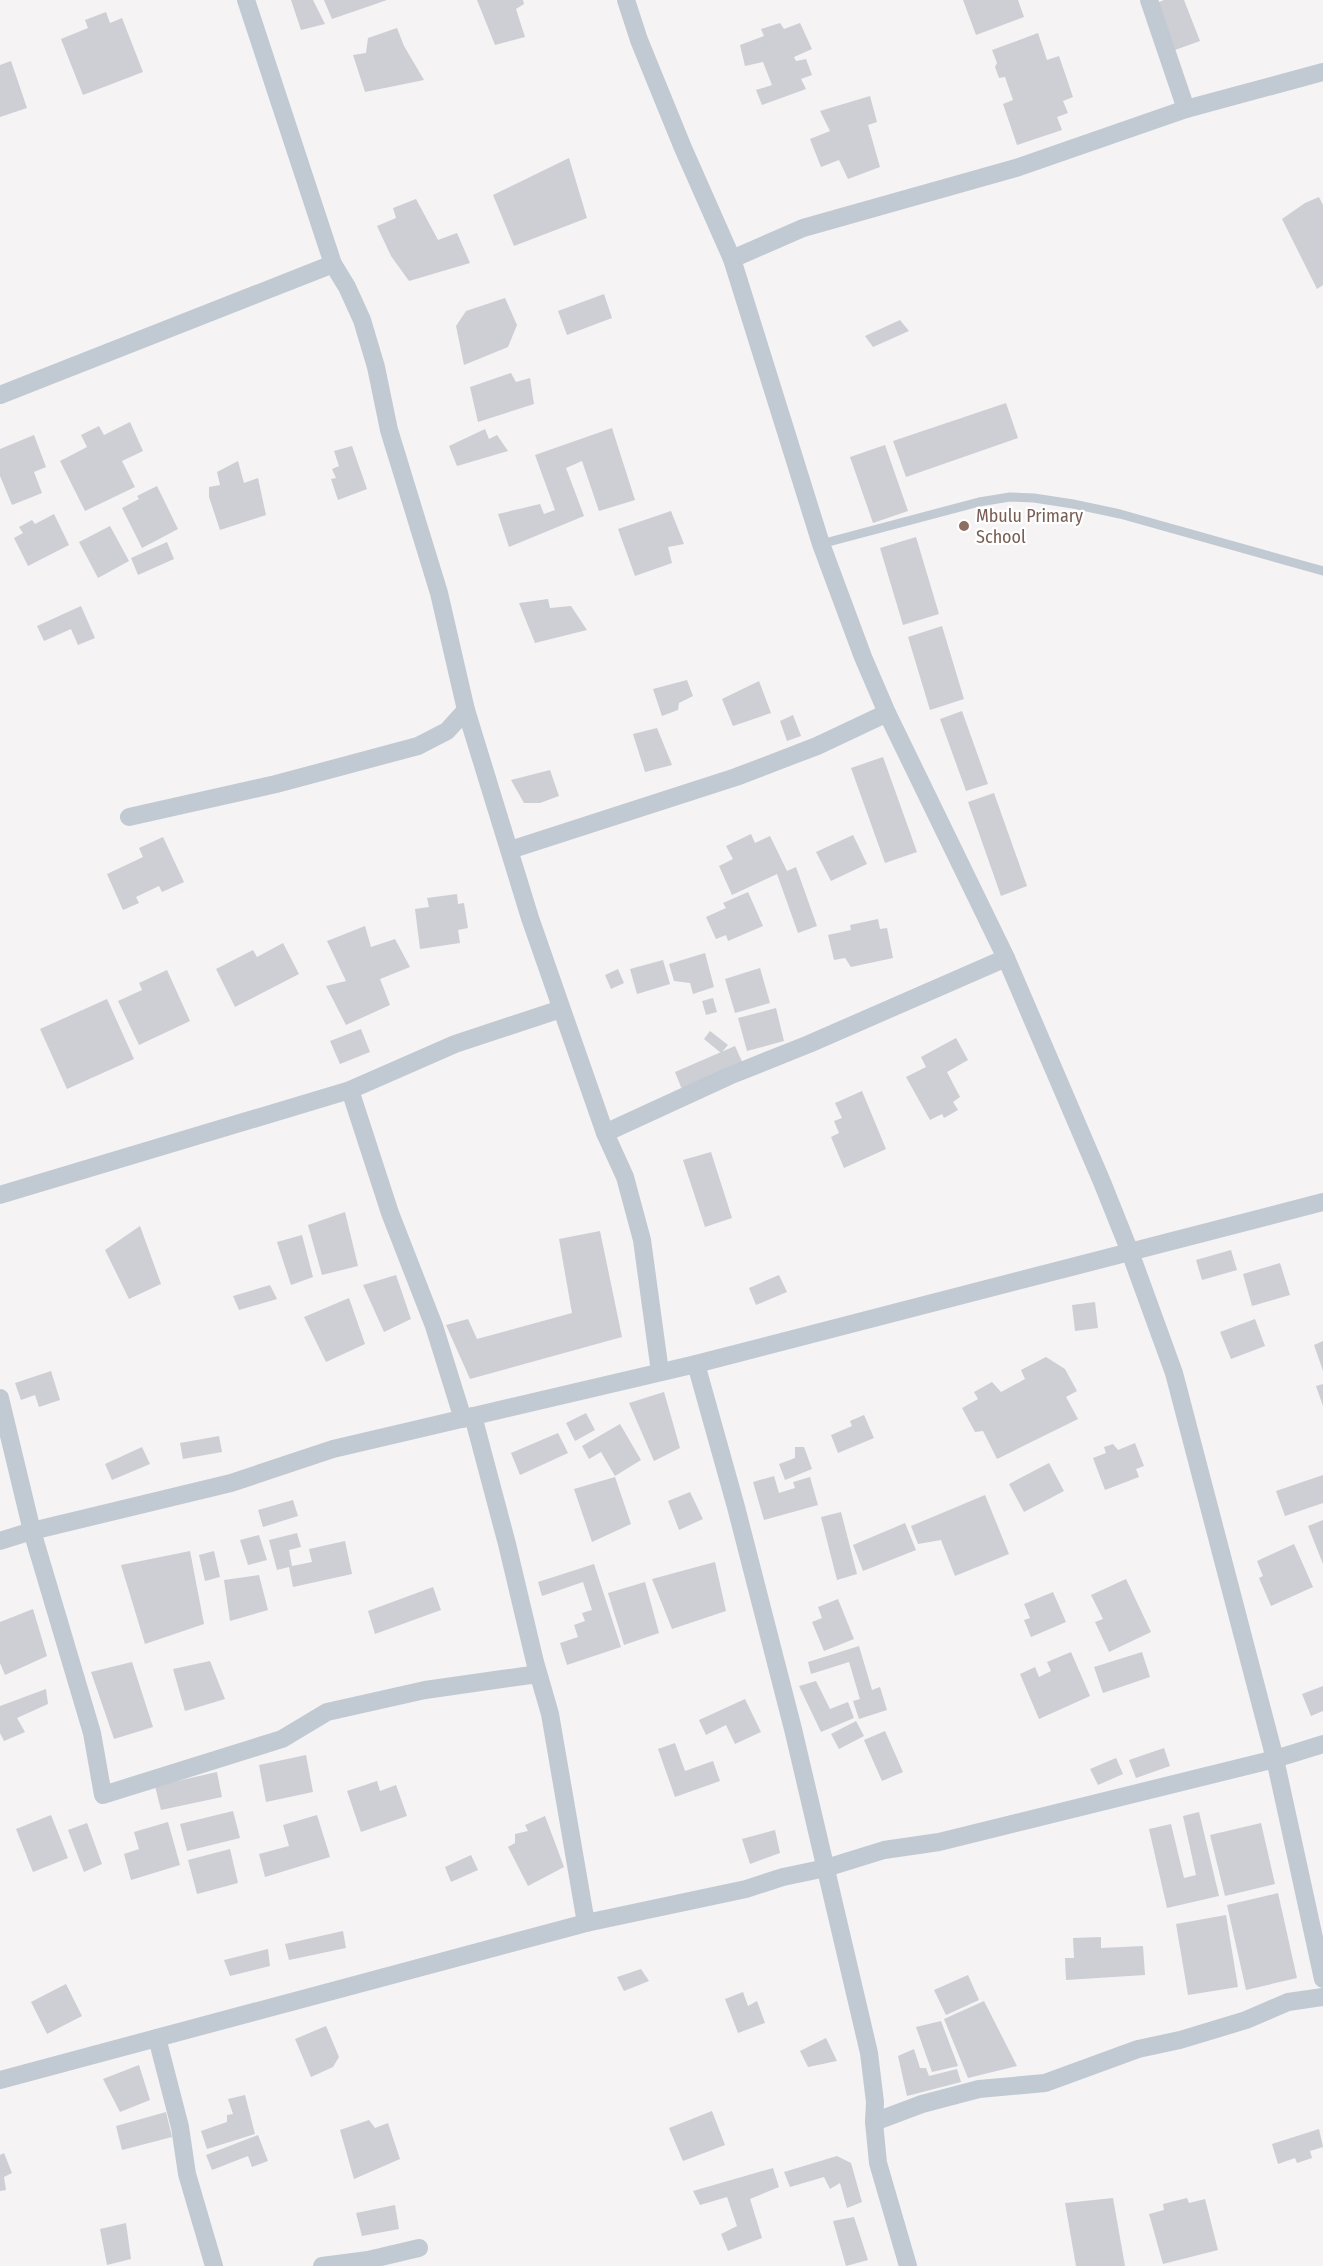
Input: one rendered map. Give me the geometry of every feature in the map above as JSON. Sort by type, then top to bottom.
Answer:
[{"type":"street","points":[[246,0],[333,264],[347,287],[362,320],[376,367],[389,430],[439,593],[466,710],[530,918],[605,1133],[625,1177],[642,1240],[660,1371]]},
{"type":"street","points":[[626,0],[639,40],[682,148],[732,259],[821,544],[863,657],[887,713],[1006,958],[1130,1252],[1174,1373],[1275,1759],[1323,1979]]},
{"type":"street","points":[[1149,0],[1186,110]]},
{"type":"street","points":[[732,259],[803,228],[1016,168],[1186,110],[1323,72]]},
{"type":"street","points":[[0,395],[333,264]]},
{"type":"street","points":[[129,817],[265,787],[418,746],[447,731],[466,710]]},
{"type":"street","points":[[510,850],[736,777],[817,746],[887,713]]},
{"type":"street","points":[[605,1133],[729,1076],[809,1044],[1006,958]]},
{"type":"street","points":[[0,1195],[350,1090],[455,1044],[561,1009]]},
{"type":"street","points":[[350,1090],[390,1214],[468,1417],[507,1544],[538,1674],[550,1714],[586,1923]]},
{"type":"street","points":[[0,1541],[32,1531],[231,1483],[333,1449],[696,1364],[1323,1202]]},
{"type":"street","points":[[696,1364],[739,1518],[826,1868],[869,2053],[875,2102],[874,2122],[878,2163],[908,2266]]},
{"type":"street","points":[[0,1398],[32,1531],[92,1733],[102,1795],[282,1739],[327,1712],[425,1690],[538,1674]]},
{"type":"street","points":[[0,2080],[586,1923],[746,1889],[884,1850],[939,1842],[1275,1759],[1323,1744]]},
{"type":"street","points":[[874,2122],[922,2104],[979,2090],[1045,2083],[1138,2049],[1180,2040],[1246,2019],[1288,2002],[1323,1997]]},
{"type":"street","points":[[157,2038],[180,2127],[188,2174],[214,2266]]},
{"type":"street","points":[[322,2266],[368,2260],[418,2248]]},
{"type":"lane","points":[[821,544],[979,502],[1010,497],[1034,498],[1120,514],[1323,571]]},
{"type":"building","points":[[291,0],[313,0],[325,24],[301,30]]},
{"type":"building","points":[[324,0],[387,0],[332,19]]},
{"type":"building","points":[[477,0],[523,0],[524,4],[516,9],[525,37],[495,45]]},
{"type":"building","points":[[963,0],[1018,0],[1024,17],[976,35]]},
{"type":"building","points":[[1164,0],[1184,0],[1200,41],[1175,50],[1157,3]]},
{"type":"building","points":[[106,12],[110,23],[122,18],[143,72],[83,95],[61,39],[88,28],[85,20]]},
{"type":"building","points":[[780,23],[784,29],[800,23],[812,49],[794,57],[796,61],[806,59],[812,75],[801,79],[806,89],[762,105],[756,90],[772,85],[763,62],[745,66],[740,45],[764,36],[761,29]]},
{"type":"building","points":[[397,28],[404,46],[424,80],[365,92],[353,55],[366,53],[368,38]]},
{"type":"building","points":[[1038,33],[1047,60],[1059,56],[1073,97],[1063,101],[1068,113],[1057,117],[1062,130],[1017,145],[1003,104],[1013,100],[1005,77],[999,78],[992,50]]},
{"type":"building","points":[[11,61],[27,108],[0,117],[0,65]]},
{"type":"building","points":[[870,96],[877,122],[868,125],[880,167],[848,179],[839,160],[821,167],[810,139],[830,131],[820,111]]},
{"type":"building","points":[[569,158],[587,218],[514,246],[493,195]]},
{"type":"building","points":[[1319,197],[1323,205],[1323,285],[1317,289],[1282,219],[1305,203]]},
{"type":"building","points":[[416,199],[438,240],[457,233],[470,263],[409,281],[391,256],[377,226],[396,218],[393,208]]},
{"type":"building","points":[[604,294],[612,318],[567,335],[558,311]]},
{"type":"building","points":[[505,298],[517,325],[508,347],[464,365],[456,326],[466,311]]},
{"type":"building","points":[[900,320],[909,331],[873,347],[865,336]]},
{"type":"building","points":[[511,373],[516,382],[530,378],[534,404],[478,422],[470,387]]},
{"type":"building","points":[[1006,403],[1018,438],[906,477],[893,441]]},
{"type":"building","points":[[130,422],[143,451],[122,461],[135,487],[85,511],[60,461],[87,447],[81,435],[99,426],[104,435]]},
{"type":"building","points":[[612,428],[635,500],[599,511],[582,461],[566,468],[584,516],[509,547],[498,514],[540,504],[544,514],[555,510],[535,455]]},
{"type":"building","points":[[485,429],[489,439],[497,435],[508,451],[457,466],[449,446]]},
{"type":"building","points":[[34,435],[46,467],[34,472],[42,493],[12,505],[0,476],[0,449]]},
{"type":"building","points":[[885,445],[908,511],[873,523],[850,457]]},
{"type":"building","points":[[352,446],[367,489],[338,500],[331,479],[336,478],[332,469],[339,466],[334,451]]},
{"type":"building","points":[[238,461],[244,483],[258,478],[266,515],[220,530],[209,497],[209,487],[220,485],[217,472]]},
{"type":"building","points":[[157,486],[178,529],[142,548],[122,508],[139,499],[137,496]]},
{"type":"building","points":[[671,511],[684,544],[668,547],[672,563],[635,576],[618,529]]},
{"type":"building","points":[[54,514],[69,545],[28,566],[14,538],[23,533],[19,527],[32,520],[35,524]]},
{"type":"building","points":[[110,526],[129,561],[98,578],[79,542]]},
{"type":"building","points":[[916,537],[939,614],[903,625],[880,548]]},
{"type":"building","points":[[167,542],[174,559],[138,575],[131,558]]},
{"type":"building","points":[[548,599],[550,608],[571,606],[587,630],[535,643],[519,603]]},
{"type":"building","points":[[81,606],[95,638],[78,645],[71,629],[44,641],[37,626]]},
{"type":"building","points":[[942,626],[964,699],[930,710],[908,637]]},
{"type":"building","points":[[687,680],[693,696],[679,703],[678,710],[662,716],[653,689]]},
{"type":"building","points":[[759,681],[771,713],[733,726],[722,699]]},
{"type":"building","points":[[962,711],[988,784],[966,791],[940,719]]},
{"type":"building","points":[[793,715],[801,736],[787,741],[780,721]]},
{"type":"building","points":[[657,728],[672,765],[645,772],[633,734]]},
{"type":"building","points":[[883,757],[917,852],[885,863],[851,768]]},
{"type":"building","points":[[550,770],[559,796],[540,803],[524,803],[511,780]]},
{"type":"building","points":[[994,793],[1027,886],[1001,896],[968,802]]},
{"type":"building","points":[[751,834],[755,843],[770,836],[787,871],[796,867],[817,926],[798,933],[777,874],[732,895],[719,866],[733,859],[726,846]]},
{"type":"building","points":[[853,835],[867,864],[831,881],[816,852]]},
{"type":"building","points":[[163,837],[184,882],[162,892],[159,886],[136,897],[139,903],[123,910],[107,874],[143,857],[139,848]]},
{"type":"building","points":[[748,892],[763,926],[728,941],[726,935],[716,939],[706,917],[726,908],[723,903]]},
{"type":"building","points":[[457,894],[458,904],[464,903],[468,928],[458,930],[460,943],[420,949],[415,909],[429,907],[427,898]]},
{"type":"building","points":[[878,919],[880,929],[887,928],[893,958],[851,967],[845,958],[834,960],[828,935],[851,930],[850,925]]},
{"type":"building","points":[[365,926],[371,947],[395,939],[410,967],[380,979],[390,1005],[346,1025],[326,986],[346,981],[327,941]]},
{"type":"building","points":[[283,943],[299,974],[235,1007],[216,969],[253,950],[257,957]]},
{"type":"building","points":[[705,953],[714,987],[693,994],[690,983],[674,981],[669,964]]},
{"type":"building","points":[[663,960],[670,984],[637,994],[630,969]]},
{"type":"building","points":[[760,968],[770,1003],[735,1013],[725,979]]},
{"type":"building","points":[[618,969],[624,983],[611,989],[605,975]]},
{"type":"building","points":[[167,970],[190,1021],[139,1045],[118,1001],[142,990],[139,983]]},
{"type":"building","points":[[713,998],[717,1012],[706,1015],[702,1001]]},
{"type":"building","points":[[107,999],[134,1059],[67,1089],[40,1029]]},
{"type":"building","points":[[776,1008],[784,1041],[747,1051],[738,1018]]},
{"type":"building","points":[[361,1029],[370,1052],[340,1064],[330,1041]]},
{"type":"building","points":[[710,1031],[728,1045],[721,1053],[704,1039]]},
{"type":"building","points":[[956,1038],[968,1060],[947,1072],[960,1097],[953,1102],[958,1110],[944,1118],[942,1114],[930,1120],[906,1077],[926,1067],[921,1057]]},
{"type":"building","points":[[735,1046],[744,1066],[683,1092],[675,1072]]},
{"type":"building","points":[[862,1091],[886,1149],[844,1168],[831,1137],[839,1133],[834,1121],[842,1118],[835,1103]]},
{"type":"building","points":[[711,1152],[732,1218],[705,1227],[683,1160]]},
{"type":"building","points":[[345,1212],[358,1266],[322,1275],[308,1225]]},
{"type":"building","points":[[140,1226],[161,1284],[129,1299],[105,1250]]},
{"type":"building","points":[[600,1231],[622,1337],[470,1379],[446,1325],[468,1319],[477,1339],[572,1313],[559,1239]]},
{"type":"building","points":[[302,1235],[313,1277],[291,1285],[277,1242]]},
{"type":"building","points":[[1231,1250],[1237,1270],[1202,1280],[1196,1260]]},
{"type":"building","points":[[1280,1263],[1290,1295],[1252,1306],[1243,1274]]},
{"type":"building","points":[[396,1275],[411,1319],[384,1332],[363,1285]]},
{"type":"building","points":[[779,1275],[787,1292],[756,1305],[749,1288]]},
{"type":"building","points":[[270,1285],[277,1299],[239,1310],[233,1296]]},
{"type":"building","points":[[349,1298],[365,1344],[326,1362],[304,1317]]},
{"type":"building","points":[[1095,1302],[1098,1328],[1075,1331],[1072,1305]]},
{"type":"building","points":[[1255,1319],[1265,1346],[1231,1359],[1220,1332]]},
{"type":"building","points":[[1323,1341],[1323,1371],[1314,1345]]},
{"type":"building","points":[[1046,1357],[1065,1369],[1077,1391],[1066,1397],[1078,1419],[997,1459],[983,1431],[975,1432],[962,1408],[978,1399],[974,1392],[992,1382],[1001,1392],[1025,1379],[1021,1370]]},
{"type":"building","points":[[51,1371],[60,1400],[39,1407],[35,1395],[21,1400],[15,1383]]},
{"type":"building","points":[[1323,1384],[1323,1406],[1316,1386]]},
{"type":"building","points":[[664,1392],[680,1448],[654,1461],[629,1403]]},
{"type":"building","points":[[586,1413],[595,1430],[575,1441],[566,1423]]},
{"type":"building","points":[[864,1415],[874,1438],[838,1453],[831,1435],[852,1426],[850,1421]]},
{"type":"building","points":[[620,1424],[641,1460],[615,1476],[601,1452],[589,1459],[582,1446]]},
{"type":"building","points":[[558,1433],[568,1453],[520,1475],[511,1453]]},
{"type":"building","points":[[219,1436],[222,1452],[183,1459],[180,1443]]},
{"type":"building","points":[[1135,1443],[1144,1466],[1136,1469],[1139,1477],[1105,1490],[1093,1458],[1106,1453],[1104,1447],[1113,1444],[1118,1450]]},
{"type":"building","points":[[142,1447],[150,1464],[112,1480],[105,1464]]},
{"type":"building","points":[[795,1447],[804,1447],[812,1469],[785,1480],[779,1464],[795,1458]]},
{"type":"building","points":[[1049,1463],[1064,1491],[1024,1512],[1009,1484]]},
{"type":"building","points":[[1323,1475],[1323,1503],[1285,1516],[1276,1491]]},
{"type":"building","points":[[774,1476],[779,1493],[795,1488],[793,1482],[810,1477],[818,1505],[764,1520],[753,1482]]},
{"type":"building","points":[[615,1477],[631,1524],[592,1542],[574,1489]]},
{"type":"building","points":[[690,1492],[703,1519],[679,1530],[668,1501]]},
{"type":"building","points":[[985,1495],[1009,1554],[955,1576],[941,1540],[918,1544],[911,1526]]},
{"type":"building","points":[[293,1500],[298,1516],[263,1527],[258,1510]]},
{"type":"building","points":[[841,1512],[857,1574],[837,1580],[821,1517]]},
{"type":"building","points":[[1323,1520],[1323,1564],[1308,1526]]},
{"type":"building","points":[[905,1523],[916,1550],[863,1571],[853,1545]]},
{"type":"building","points":[[297,1533],[301,1547],[289,1550],[292,1566],[312,1562],[309,1549],[345,1541],[352,1574],[293,1587],[289,1567],[277,1570],[269,1540]]},
{"type":"building","points":[[259,1535],[267,1560],[248,1565],[240,1540]]},
{"type":"building","points":[[1294,1544],[1313,1587],[1271,1606],[1259,1578],[1263,1576],[1257,1561]]},
{"type":"building","points":[[190,1551],[204,1624],[145,1644],[121,1565]]},
{"type":"building","points":[[214,1551],[220,1577],[205,1581],[199,1555]]},
{"type":"building","points":[[715,1562],[726,1611],[672,1629],[652,1579]]},
{"type":"building","points":[[594,1564],[621,1647],[567,1665],[560,1643],[578,1637],[574,1625],[585,1621],[582,1613],[592,1610],[583,1582],[542,1596],[538,1582]]},
{"type":"building","points":[[259,1575],[268,1610],[230,1621],[224,1580]]},
{"type":"building","points":[[1126,1579],[1151,1632],[1109,1652],[1095,1622],[1103,1619],[1091,1595]]},
{"type":"building","points":[[645,1582],[659,1633],[624,1645],[608,1593]]},
{"type":"building","points":[[433,1587],[441,1610],[375,1634],[368,1611]]},
{"type":"building","points":[[1053,1592],[1066,1622],[1031,1637],[1024,1620],[1030,1618],[1024,1604]]},
{"type":"building","points":[[838,1599],[854,1639],[824,1651],[812,1622],[822,1618],[818,1607]]},
{"type":"building","points":[[33,1609],[47,1656],[5,1675],[0,1663],[0,1622]]},
{"type":"building","points":[[859,1646],[872,1690],[880,1687],[887,1710],[859,1719],[853,1701],[860,1699],[849,1662],[811,1674],[808,1662]]},
{"type":"building","points":[[1071,1652],[1090,1696],[1039,1719],[1020,1674],[1035,1667],[1039,1677],[1051,1671],[1047,1662]]},
{"type":"building","points":[[1142,1652],[1150,1677],[1103,1693],[1094,1667]]},
{"type":"building","points":[[210,1661],[225,1699],[185,1711],[173,1669]]},
{"type":"building","points":[[132,1662],[153,1727],[114,1739],[91,1672]]},
{"type":"building","points":[[816,1681],[830,1709],[848,1702],[854,1718],[821,1732],[799,1686]]},
{"type":"building","points":[[1323,1686],[1323,1711],[1311,1716],[1302,1694]]},
{"type":"building","points":[[46,1689],[48,1704],[17,1718],[25,1732],[4,1741],[0,1733],[0,1706]]},
{"type":"building","points":[[745,1699],[761,1732],[735,1744],[726,1725],[706,1735],[699,1720]]},
{"type":"building","points":[[856,1721],[864,1736],[839,1749],[831,1734]]},
{"type":"building","points":[[885,1731],[903,1772],[882,1781],[864,1740]]},
{"type":"building","points":[[675,1743],[685,1771],[713,1761],[720,1781],[675,1797],[658,1749]]},
{"type":"building","points":[[1164,1748],[1170,1766],[1136,1778],[1129,1760]]},
{"type":"building","points":[[306,1755],[313,1792],[266,1802],[259,1765]]},
{"type":"building","points":[[1116,1758],[1123,1774],[1098,1785],[1090,1769]]},
{"type":"building","points":[[217,1772],[222,1797],[161,1810],[155,1786]]},
{"type":"building","points":[[377,1781],[380,1791],[396,1785],[407,1816],[361,1832],[347,1791]]},
{"type":"building","points":[[233,1811],[240,1838],[187,1851],[180,1824]]},
{"type":"building","points":[[1199,1812],[1219,1896],[1167,1908],[1149,1829],[1171,1824],[1184,1878],[1196,1875],[1183,1816]]},
{"type":"building","points":[[51,1815],[68,1858],[33,1872],[16,1829]]},
{"type":"building","points":[[317,1815],[330,1857],[265,1877],[259,1854],[289,1846],[283,1825]]},
{"type":"building","points":[[545,1816],[564,1867],[528,1886],[508,1847],[515,1843],[515,1834],[528,1831],[525,1825]]},
{"type":"building","points":[[168,1822],[180,1865],[131,1880],[124,1854],[139,1849],[134,1832]]},
{"type":"building","points":[[87,1823],[102,1864],[84,1872],[68,1830]]},
{"type":"building","points":[[1261,1823],[1275,1884],[1225,1896],[1210,1835]]},
{"type":"building","points":[[775,1830],[780,1853],[750,1864],[742,1839]]},
{"type":"building","points":[[230,1849],[238,1883],[197,1894],[188,1860]]},
{"type":"building","points":[[471,1855],[478,1870],[451,1882],[445,1867]]},
{"type":"building","points":[[1278,1893],[1297,1978],[1246,1990],[1227,1905]]},
{"type":"building","points":[[1226,1915],[1238,1987],[1188,1995],[1176,1924]]},
{"type":"building","points":[[343,1931],[346,1948],[289,1960],[285,1944]]},
{"type":"building","points":[[1101,1937],[1101,1948],[1143,1946],[1145,1975],[1066,1980],[1065,1958],[1074,1958],[1073,1938]]},
{"type":"building","points":[[268,1949],[270,1966],[230,1976],[224,1960]]},
{"type":"building","points":[[641,1969],[649,1981],[624,1991],[617,1977]]},
{"type":"building","points":[[968,1975],[979,2000],[946,2015],[934,1990]]},
{"type":"building","points":[[66,1984],[82,2016],[47,2034],[31,2002]]},
{"type":"building","points":[[743,1992],[748,2006],[757,2001],[765,2023],[738,2033],[725,1999]]},
{"type":"building","points":[[984,2001],[1017,2066],[968,2078],[944,2019]]},
{"type":"building","points":[[941,2021],[958,2066],[932,2072],[916,2027]]},
{"type":"building","points":[[326,2026],[339,2057],[333,2067],[311,2077],[295,2039]]},
{"type":"building","points":[[826,2038],[837,2061],[808,2067],[800,2051]]},
{"type":"building","points":[[914,2049],[920,2068],[926,2068],[929,2076],[957,2069],[961,2082],[907,2096],[898,2056]]},
{"type":"building","points":[[139,2065],[150,2100],[120,2112],[103,2079]]},
{"type":"building","points":[[245,2095],[255,2134],[207,2149],[201,2131],[227,2122],[227,2115],[233,2114],[228,2099]]},
{"type":"building","points":[[712,2111],[725,2145],[683,2161],[669,2128]]},
{"type":"building","points":[[166,2112],[172,2137],[122,2150],[116,2126]]},
{"type":"building","points":[[369,2120],[375,2128],[388,2123],[400,2159],[354,2179],[340,2130]]},
{"type":"building","points":[[1319,2129],[1323,2147],[1310,2151],[1312,2158],[1297,2163],[1295,2158],[1278,2164],[1272,2144]]},
{"type":"building","points":[[258,2135],[268,2161],[252,2167],[248,2156],[212,2170],[206,2155]]},
{"type":"building","points":[[4,2153],[12,2173],[4,2177],[6,2190],[0,2191],[0,2155]]},
{"type":"building","points":[[837,2156],[851,2163],[862,2202],[847,2208],[840,2183],[830,2189],[824,2177],[790,2187],[784,2172]]},
{"type":"building","points":[[773,2168],[779,2187],[750,2199],[762,2238],[728,2251],[721,2234],[737,2226],[727,2197],[700,2205],[693,2191]]},
{"type":"building","points":[[1113,2198],[1125,2266],[1076,2266],[1065,2203]]},
{"type":"building","points":[[1187,2198],[1189,2203],[1205,2199],[1218,2250],[1163,2264],[1149,2214],[1164,2210],[1163,2204]]},
{"type":"building","points":[[395,2205],[399,2229],[362,2236],[356,2213]]},
{"type":"building","points":[[854,2217],[868,2260],[846,2266],[833,2221]]},
{"type":"building","points":[[126,2223],[131,2259],[107,2265],[100,2229]]},
{"type":"place","name":"Mbulu Primary School","points":[[964,526]]}]
